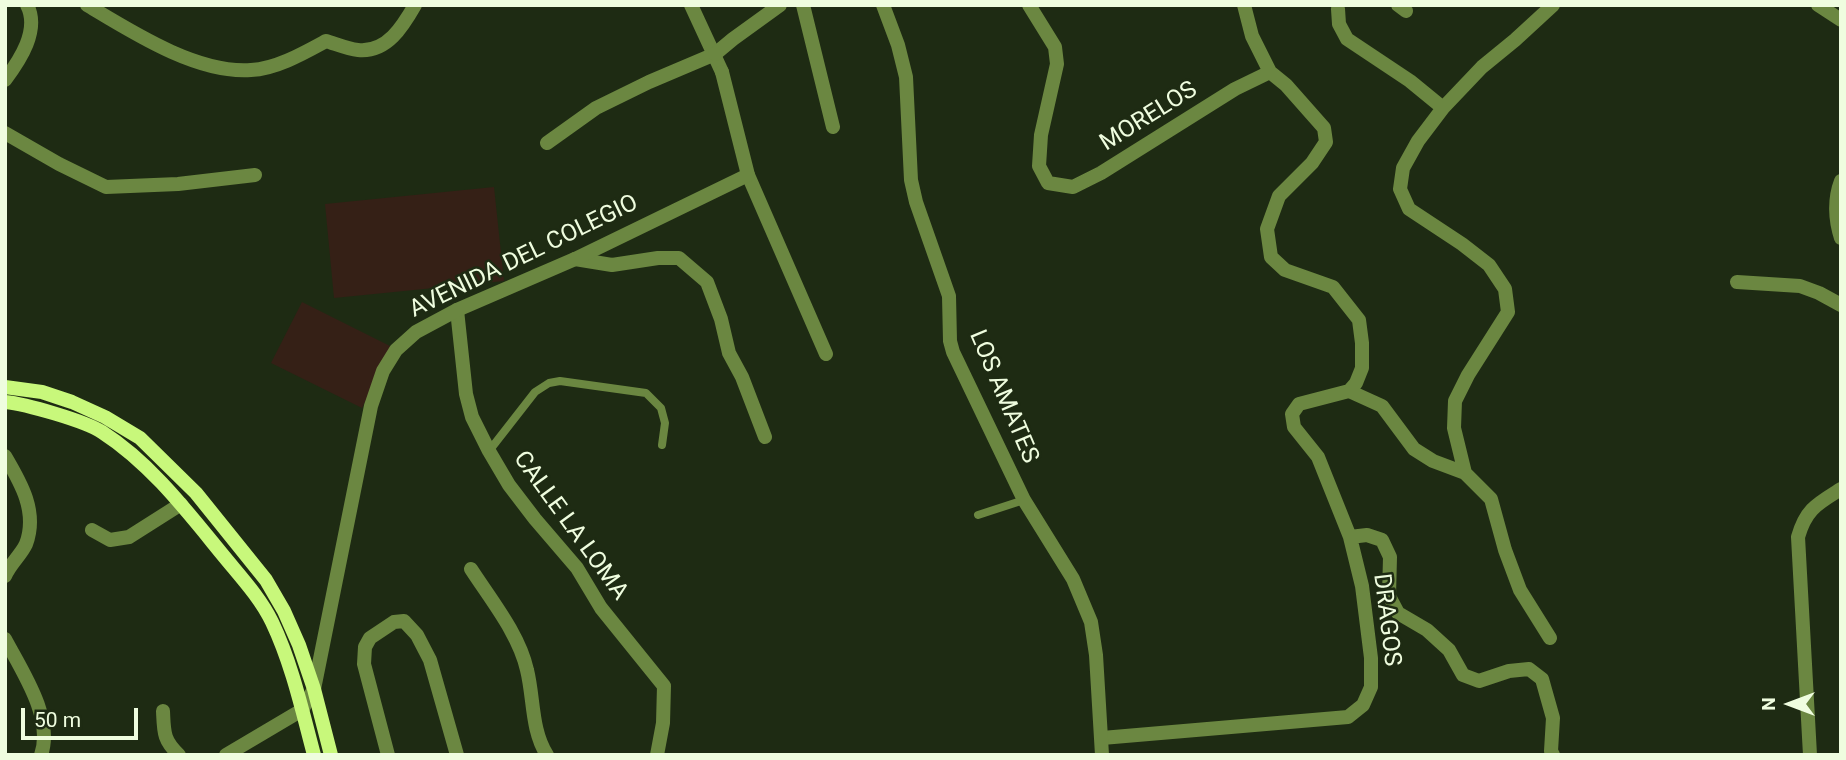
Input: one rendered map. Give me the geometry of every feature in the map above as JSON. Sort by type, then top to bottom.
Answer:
[{"type":"main road","points":[[5,387],[42,392],[105,417],[139,438],[196,493],[266,580],[284,611],[314,689],[331,755]]},
{"type":"main road","points":[[5,402],[100,430],[131,453],[180,504],[253,591],[271,620],[285,654],[314,755]]},
{"type":"street","points":[[5,80],[26,48],[32,23],[27,5]]},
{"type":"street","points":[[87,5],[153,44],[216,69],[252,71],[288,61],[326,41],[358,50],[386,44],[402,28],[415,5]]},
{"type":"street","points":[[691,5],[722,72],[748,175],[826,354]]},
{"type":"street","points":[[547,143],[596,108],[715,54],[780,5]]},
{"type":"street","points":[[803,5],[832,127]]},
{"type":"street","name":"LOS AMATES","points":[[883,5],[898,45],[906,77],[911,180],[949,296],[950,341],[953,352],[1024,500],[1073,579],[1091,622],[1096,655],[1102,755]]},
{"type":"street","name":"MORELOS","points":[[1030,5],[1055,47],[1057,64],[1041,135],[1039,166],[1048,183],[1073,187],[1101,173],[1235,89],[1270,72]]},
{"type":"street","points":[[1244,5],[1252,36],[1270,72],[1286,85],[1324,128],[1326,142],[1312,163],[1279,196],[1267,229],[1271,257],[1285,270],[1334,287],[1359,320],[1362,369],[1349,391],[1382,406],[1414,449],[1433,461],[1465,473],[1491,499],[1505,550],[1520,590],[1550,638]]},
{"type":"street","points":[[1465,473],[1454,428],[1455,401],[1468,375],[1508,313],[1505,289],[1489,265],[1409,209],[1400,189],[1403,168],[1418,141],[1443,108],[1482,67],[1553,5]]},
{"type":"street","points":[[1818,5],[1841,20]]},
{"type":"street","points":[[1338,9],[1339,24],[1347,39],[1410,81],[1443,108]]},
{"type":"street","points":[[5,133],[106,187],[178,184],[255,174]]},
{"type":"street","name":"AVENIDA DEL COLEGIO","points":[[302,710],[314,689],[372,406],[383,371],[396,350],[416,332],[457,310],[575,259],[748,175]]},
{"type":"street","points":[[1841,181],[1837,190],[1836,223],[1841,238]]},
{"type":"street","points":[[575,259],[611,265],[658,258],[679,258],[707,282],[721,318],[729,353],[742,377],[765,437]]},
{"type":"street","points":[[1737,282],[1800,286],[1841,305]]},
{"type":"street","name":"CALLE LA LOMA","points":[[457,310],[469,405],[489,451],[509,485],[535,520],[577,568],[601,608],[664,685],[663,723],[657,755]]},
{"type":"street","name":"DRAGOS","points":[[1102,738],[1348,717],[1363,705],[1371,687],[1371,658],[1362,586],[1350,537],[1318,457],[1294,426],[1292,414],[1299,404],[1349,391]]},
{"type":"street","points":[[5,456],[24,488],[31,522],[26,545],[5,576]]},
{"type":"street","points":[[1810,755],[1798,537],[1803,520],[1817,504],[1841,489]]},
{"type":"street","points":[[92,530],[110,540],[129,537],[180,504]]},
{"type":"street","points":[[1350,537],[1367,535],[1382,540],[1390,557],[1389,596],[1398,613],[1427,629],[1449,650],[1463,675],[1479,681],[1509,671],[1529,670],[1542,678],[1553,719],[1553,755]]},
{"type":"street","points":[[471,569],[519,645],[527,670],[541,746],[547,755]]},
{"type":"street","points":[[388,755],[364,664],[365,647],[370,638],[394,622],[404,621],[417,635],[430,660],[457,755]]},
{"type":"street","points":[[5,639],[41,711],[44,746],[41,755]]},
{"type":"street","points":[[226,755],[302,710]]},
{"type":"street","points":[[163,711],[167,743],[179,755]]},
{"type":"lane","points":[[489,451],[535,392],[549,383],[560,381],[646,393],[661,408],[665,423],[662,445]]},
{"type":"lane","points":[[978,515],[1024,500]]},
{"type":"shaded area","points":[[494,187],[504,281],[334,298],[325,204]]},
{"type":"shaded area","points":[[302,302],[392,347],[362,408],[271,363]]}]
